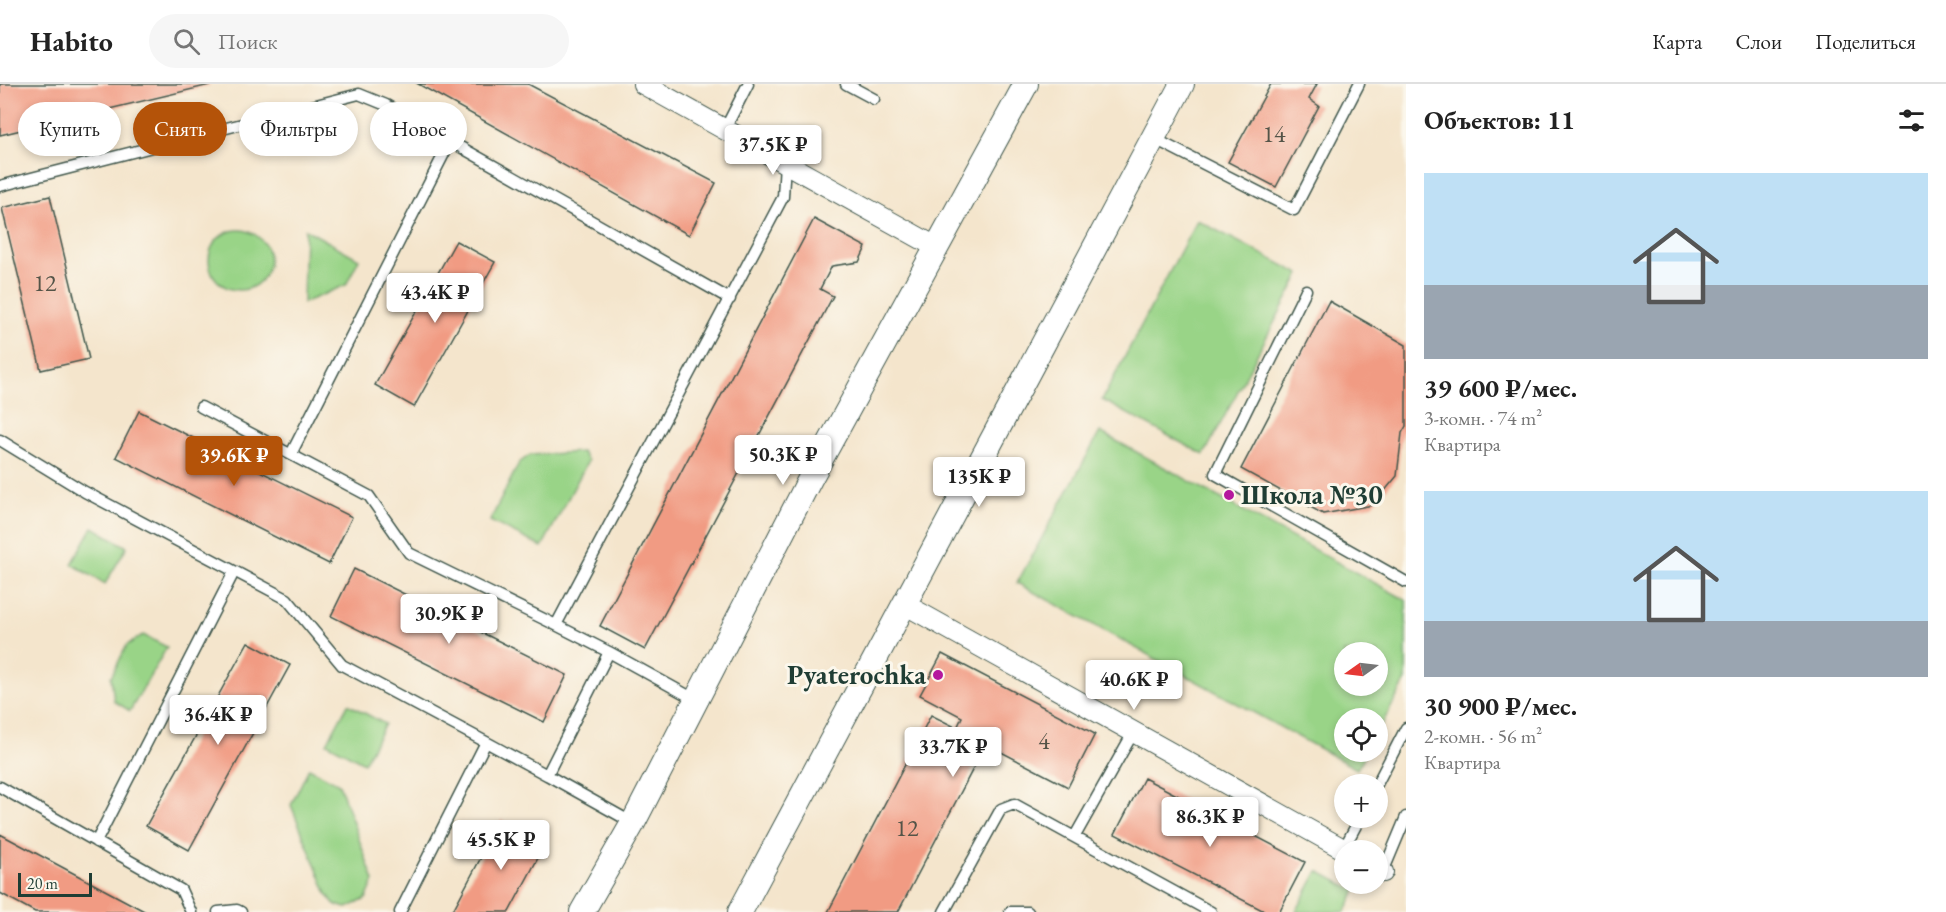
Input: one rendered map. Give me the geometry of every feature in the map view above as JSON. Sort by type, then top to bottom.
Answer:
[{"type":"street","points":[[643,84],[936,247]]},
{"type":"street","points":[[582,912],[633,823],[810,479],[1026,84]]},
{"type":"street","points":[[740,912],[1182,84]]},
{"type":"street","points":[[904,604],[1334,844]]},
{"type":"lane","points":[[726,129],[748,84]]},
{"type":"lane","points":[[846,84],[874,99]]},
{"type":"lane","points":[[1153,137],[1294,210],[1359,84]]},
{"type":"lane","points":[[0,186],[358,94],[378,102]]},
{"type":"lane","points":[[467,152],[730,299]]},
{"type":"lane","points":[[291,454],[443,156]]},
{"type":"lane","points":[[556,625],[783,197],[785,162]]},
{"type":"lane","points":[[1306,290],[1215,474],[1406,582]]},
{"type":"lane","points":[[201,407],[369,496],[410,554],[609,652],[696,700]]},
{"type":"lane","points":[[0,440],[85,492],[287,599],[342,665],[633,823]]},
{"type":"lane","points":[[96,842],[234,572]]},
{"type":"lane","points":[[547,775],[609,652]]},
{"type":"lane","points":[[1382,774],[1406,728]]},
{"type":"lane","points":[[1075,836],[1133,733]]},
{"type":"lane","points":[[400,912],[486,742]]},
{"type":"lane","points":[[0,787],[181,890],[191,912]]},
{"type":"lane","points":[[944,912],[1000,809],[1014,804],[1211,912]]},
{"type":"lane","points":[[1388,854],[1405,821]]},
{"type":"lane","points":[[218,912],[237,910],[242,912]]},
{"type":"lane","points":[[1010,912],[1028,912]]},
{"type":"green space","points":[[1197,220],[1300,274],[1204,455],[1102,400]]},
{"type":"green space","points":[[305,229],[359,259],[346,285],[303,303]]},
{"type":"green space","points":[[233,230],[245,230],[256,235],[264,243],[269,260],[267,272],[256,285],[245,290],[233,290],[222,285],[214,277],[209,266],[209,254],[214,243],[222,235]]},
{"type":"green space","points":[[1100,432],[1406,600],[1406,680],[1388,713],[1388,708],[1334,708],[1334,756],[1017,583]]},
{"type":"green space","points":[[582,452],[588,461],[542,547],[490,521],[519,463],[530,455]]},
{"type":"green space","points":[[93,527],[127,547],[105,584],[72,564]]},
{"type":"green space","points":[[143,635],[167,647],[130,711],[114,701],[111,677],[127,645]]},
{"type":"green space","points":[[348,704],[385,724],[364,763],[327,743]]},
{"type":"green space","points":[[1344,762],[1361,762],[1357,769]]},
{"type":"green space","points":[[309,768],[339,784],[374,881],[366,899],[347,908],[335,905],[327,894],[291,805]]},
{"type":"green space","points":[[1318,871],[1334,879],[1334,894],[1354,894],[1345,912],[1296,912]]},
{"type":"building","points":[[0,84],[210,84],[121,106],[121,102],[18,102],[18,131],[0,135]]},
{"type":"building","points":[[418,84],[528,84],[716,183],[689,235],[467,111],[467,102],[450,102]]},
{"type":"building","points":[[1271,84],[1317,84],[1309,99],[1319,106],[1276,187],[1228,162]]},
{"type":"building","points":[[50,196],[89,359],[41,370],[2,208]]},
{"type":"building","points":[[814,219],[866,247],[859,262],[832,266],[820,289],[833,296],[645,650],[600,626]]},
{"type":"building","points":[[456,241],[495,262],[414,407],[375,385]]},
{"type":"building","points":[[1329,301],[1406,345],[1406,426],[1402,433],[1397,476],[1373,505],[1323,514],[1241,469]]},
{"type":"building","points":[[139,411],[352,517],[329,564],[116,457]]},
{"type":"building","points":[[354,569],[567,675],[544,722],[331,616]]},
{"type":"building","points":[[248,642],[290,665],[189,850],[146,826]]},
{"type":"building","points":[[942,654],[1095,734],[1068,787],[986,744],[898,912],[828,912],[931,715],[957,728],[962,717],[920,695]]},
{"type":"building","points":[[1144,778],[1305,862],[1279,912],[1266,912],[1115,834]]},
{"type":"building","points":[[501,820],[546,843],[509,912],[452,912]]},
{"type":"building","points":[[0,834],[146,912],[35,912],[0,893]]},
{"type":"place","name":"Школа №30","points":[[1229,495]]},
{"type":"place","name":"Pyaterochka","points":[[938,675]]}]
